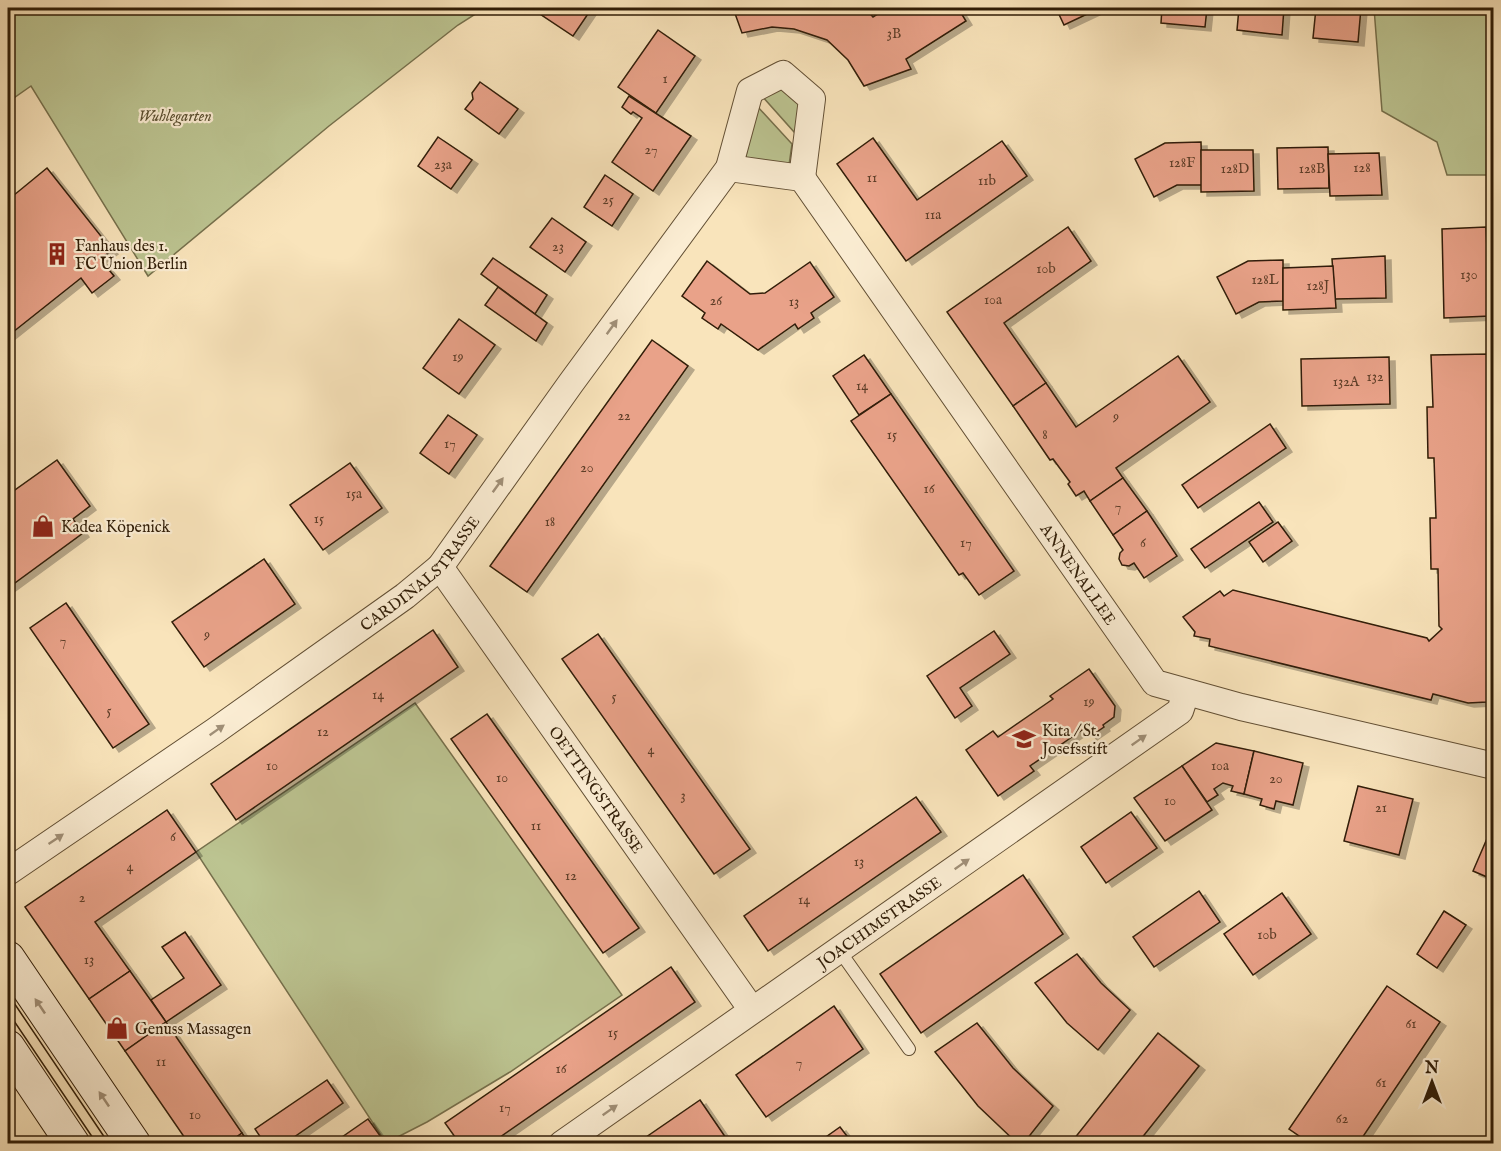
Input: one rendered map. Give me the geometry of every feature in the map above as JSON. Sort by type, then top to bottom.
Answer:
[{"type":"main road","points":[[8,958],[134,1143]]},
{"type":"main road","points":[[8,1047],[73,1143]]},
{"type":"street","points":[[783,74],[812,99],[802,178],[729,168],[750,91],[783,74]]},
{"type":"street","name":"CARDINALSTRASSE","points":[[8,872],[215,731],[396,603],[440,567],[729,168]]},
{"type":"street","name":"ANNENALLEE","points":[[802,178],[1155,683],[1186,693],[1494,766]]},
{"type":"street","name":"OETTINGSTRASSE","points":[[440,567],[752,1010]]},
{"type":"street","name":"JOACHIMSTRASSE","points":[[562,1143],[1180,711],[1186,693]]},
{"type":"lane","points":[[839,950],[909,1049]]},
{"type":"green space","name":"Wuhlegarten","points":[[8,8],[485,8],[458,25],[329,126],[148,276],[31,86],[8,102]]},
{"type":"green space","points":[[1374,8],[1493,8],[1493,175],[1447,175],[1437,142],[1382,111]]},
{"type":"green space","points":[[780,87],[800,105],[795,133],[762,96]]},
{"type":"green space","points":[[757,106],[792,144],[789,165],[745,160]]},
{"type":"green space","points":[[415,703],[622,995],[510,1072],[427,1122],[386,1143],[196,852]]},
{"type":"building","points":[[540,8],[592,8],[573,36],[537,12]]},
{"type":"building","points":[[733,8],[865,8],[873,17],[887,8],[958,8],[966,21],[906,59],[911,69],[864,86],[848,60],[827,40],[794,29],[772,27],[742,33]]},
{"type":"building","points":[[1056,8],[1100,8],[1064,25]]},
{"type":"building","points":[[1162,8],[1207,8],[1205,27],[1161,23]]},
{"type":"building","points":[[1239,8],[1284,8],[1282,35],[1237,30]]},
{"type":"building","points":[[1316,8],[1361,8],[1358,42],[1313,38]]},
{"type":"building","points":[[658,30],[695,56],[656,113],[618,87]]},
{"type":"building","points":[[480,82],[518,109],[499,134],[465,109],[473,99],[472,93]]},
{"type":"building","points":[[629,96],[691,136],[653,191],[612,162],[642,118],[622,107]]},
{"type":"building","points":[[438,137],[472,160],[451,189],[418,166]]},
{"type":"building","points":[[873,138],[917,200],[1002,141],[1027,176],[906,261],[837,164]]},
{"type":"building","points":[[1201,142],[1202,185],[1177,185],[1154,197],[1135,159],[1165,143]]},
{"type":"building","points":[[1328,147],[1329,188],[1278,189],[1277,148]]},
{"type":"building","points":[[1201,150],[1253,150],[1254,191],[1201,192]]},
{"type":"building","points":[[1379,153],[1382,195],[1330,196],[1328,154]]},
{"type":"building","name":"Fanhaus des 1. FC Union Berlin","points":[[47,168],[112,250],[100,259],[114,276],[92,293],[81,278],[8,336],[8,200]]},
{"type":"building","points":[[605,175],[633,194],[612,226],[584,207]]},
{"type":"building","points":[[552,218],[586,242],[565,272],[530,247]]},
{"type":"building","points":[[1068,227],[1091,261],[1004,323],[1046,383],[1013,406],[947,312]]},
{"type":"building","points":[[1486,227],[1490,316],[1444,318],[1442,229]]},
{"type":"building","points":[[1385,256],[1386,298],[1335,299],[1332,259]]},
{"type":"building","points":[[493,258],[547,295],[535,314],[481,274]]},
{"type":"building","points":[[1283,260],[1283,301],[1259,302],[1236,314],[1217,277],[1248,261]]},
{"type":"building","points":[[707,261],[750,294],[765,293],[810,262],[834,297],[811,313],[814,318],[798,329],[795,324],[758,350],[721,324],[718,329],[702,318],[705,313],[682,296]]},
{"type":"building","points":[[1333,266],[1336,308],[1283,310],[1283,268]]},
{"type":"building","points":[[498,287],[547,323],[536,341],[485,305]]},
{"type":"building","points":[[459,319],[495,345],[459,394],[423,368]]},
{"type":"building","points":[[652,340],[688,366],[527,592],[490,566]]},
{"type":"building","points":[[1491,354],[1494,452],[1494,692],[1487,702],[1468,703],[1433,694],[1431,700],[1209,646],[1210,639],[1194,636],[1195,632],[1183,617],[1220,591],[1224,596],[1233,590],[1427,638],[1429,641],[1442,629],[1439,626],[1438,569],[1431,569],[1430,518],[1436,518],[1434,458],[1428,458],[1427,407],[1433,407],[1431,355]]},
{"type":"building","points":[[864,355],[891,394],[859,415],[833,376]]},
{"type":"building","points":[[1178,356],[1210,402],[1116,468],[1123,478],[1090,501],[1084,491],[1076,496],[1068,484],[1070,482],[1053,459],[1050,460],[1013,406],[1046,383],[1076,427]]},
{"type":"building","points":[[1389,357],[1390,404],[1302,406],[1301,359]]},
{"type":"building","points":[[891,394],[1014,571],[979,595],[963,573],[959,575],[851,421]]},
{"type":"building","points":[[448,415],[477,435],[449,474],[420,453]]},
{"type":"building","points":[[1270,424],[1286,448],[1198,508],[1182,485]]},
{"type":"building","name":"Kadea Köpenick","points":[[57,460],[90,506],[73,519],[83,533],[8,588],[8,495]]},
{"type":"building","points":[[350,463],[382,508],[323,550],[290,505]]},
{"type":"building","points":[[1123,478],[1147,511],[1113,535],[1090,501]]},
{"type":"building","points":[[1259,502],[1273,522],[1205,568],[1191,549]]},
{"type":"building","points":[[1147,511],[1177,556],[1144,578],[1134,563],[1129,566],[1122,565],[1119,559],[1123,550],[1113,535]]},
{"type":"building","points":[[1278,522],[1292,541],[1263,562],[1249,542]]},
{"type":"building","points":[[264,559],[295,604],[204,667],[172,622]]},
{"type":"building","points":[[66,603],[149,724],[113,748],[30,628]]},
{"type":"building","points":[[433,630],[458,667],[236,820],[211,784]]},
{"type":"building","points":[[994,631],[1010,654],[960,688],[972,706],[955,718],[927,676]]},
{"type":"building","points":[[598,634],[750,849],[714,874],[562,659]]},
{"type":"building","points":[[1089,669],[1115,706],[1114,717],[1091,736],[1085,728],[1030,766],[1034,771],[998,796],[966,750],[993,731],[998,737],[1053,699],[1050,696]]},
{"type":"building","points":[[487,714],[639,928],[603,953],[451,739]]},
{"type":"building","points":[[1216,743],[1254,751],[1244,794],[1231,791],[1233,786],[1223,783],[1214,789],[1218,795],[1207,802],[1182,766]]},
{"type":"building","points":[[1254,751],[1303,763],[1293,805],[1276,801],[1274,809],[1260,805],[1262,799],[1244,794]]},
{"type":"building","points":[[1182,766],[1212,810],[1165,841],[1134,798]]},
{"type":"building","points":[[1358,786],[1413,799],[1399,855],[1344,841]]},
{"type":"building","points":[[916,797],[941,832],[768,951],[744,916]]},
{"type":"building","points":[[167,810],[196,852],[95,922],[130,971],[89,999],[25,907]]},
{"type":"building","points":[[1131,812],[1157,848],[1106,883],[1081,847]]},
{"type":"building","points":[[1489,834],[1494,836],[1494,880],[1473,871]]},
{"type":"building","points":[[1023,875],[1063,934],[921,1033],[880,974]]},
{"type":"building","points":[[1199,891],[1220,922],[1154,967],[1133,937]]},
{"type":"building","points":[[1282,893],[1311,934],[1253,975],[1224,934]]},
{"type":"building","points":[[1444,911],[1466,925],[1437,968],[1417,954]]},
{"type":"building","points":[[185,932],[221,985],[166,1022],[151,1000],[184,978],[162,947]]},
{"type":"building","points":[[1077,954],[1101,983],[1130,1010],[1098,1050],[1067,1023],[1035,983]]},
{"type":"building","points":[[671,967],[695,1002],[490,1144],[460,1144],[445,1123]]},
{"type":"building","points":[[130,971],[166,1022],[125,1051],[89,999]]},
{"type":"building","points":[[1387,986],[1440,1022],[1358,1144],[1311,1144],[1289,1129]]},
{"type":"building","points":[[834,1006],[863,1049],[766,1117],[736,1075]]},
{"type":"building","points":[[166,1022],[242,1133],[227,1144],[189,1144],[125,1051]]},
{"type":"building","points":[[977,1023],[1013,1068],[1053,1106],[1023,1144],[1018,1144],[978,1106],[935,1052]]},
{"type":"building","points":[[1158,1033],[1199,1066],[1137,1144],[1070,1144]]},
{"type":"building","points":[[327,1080],[343,1103],[284,1144],[265,1144],[255,1129]]},
{"type":"building","points":[[700,1100],[728,1141],[725,1144],[636,1144]]},
{"type":"building","points":[[368,1119],[386,1144],[332,1144]]},
{"type":"building","points":[[840,1127],[853,1144],[816,1144]]},
{"type":"building","points":[[242,1133],[249,1144],[227,1144]]},
{"type":"tram line","points":[[8,994],[109,1144]]},
{"type":"tram line","points":[[8,1012],[97,1144]]},
{"type":"place","name":"Fanhaus des 1. FC Union Berlin","points":[[57,254]]},
{"type":"place","name":"Kadea Köpenick","points":[[43,526]]},
{"type":"place","name":"Kita / St. Josefsstift","points":[[1024,739]]},
{"type":"place","name":"Genuss Massagen","points":[[117,1028]]}]
